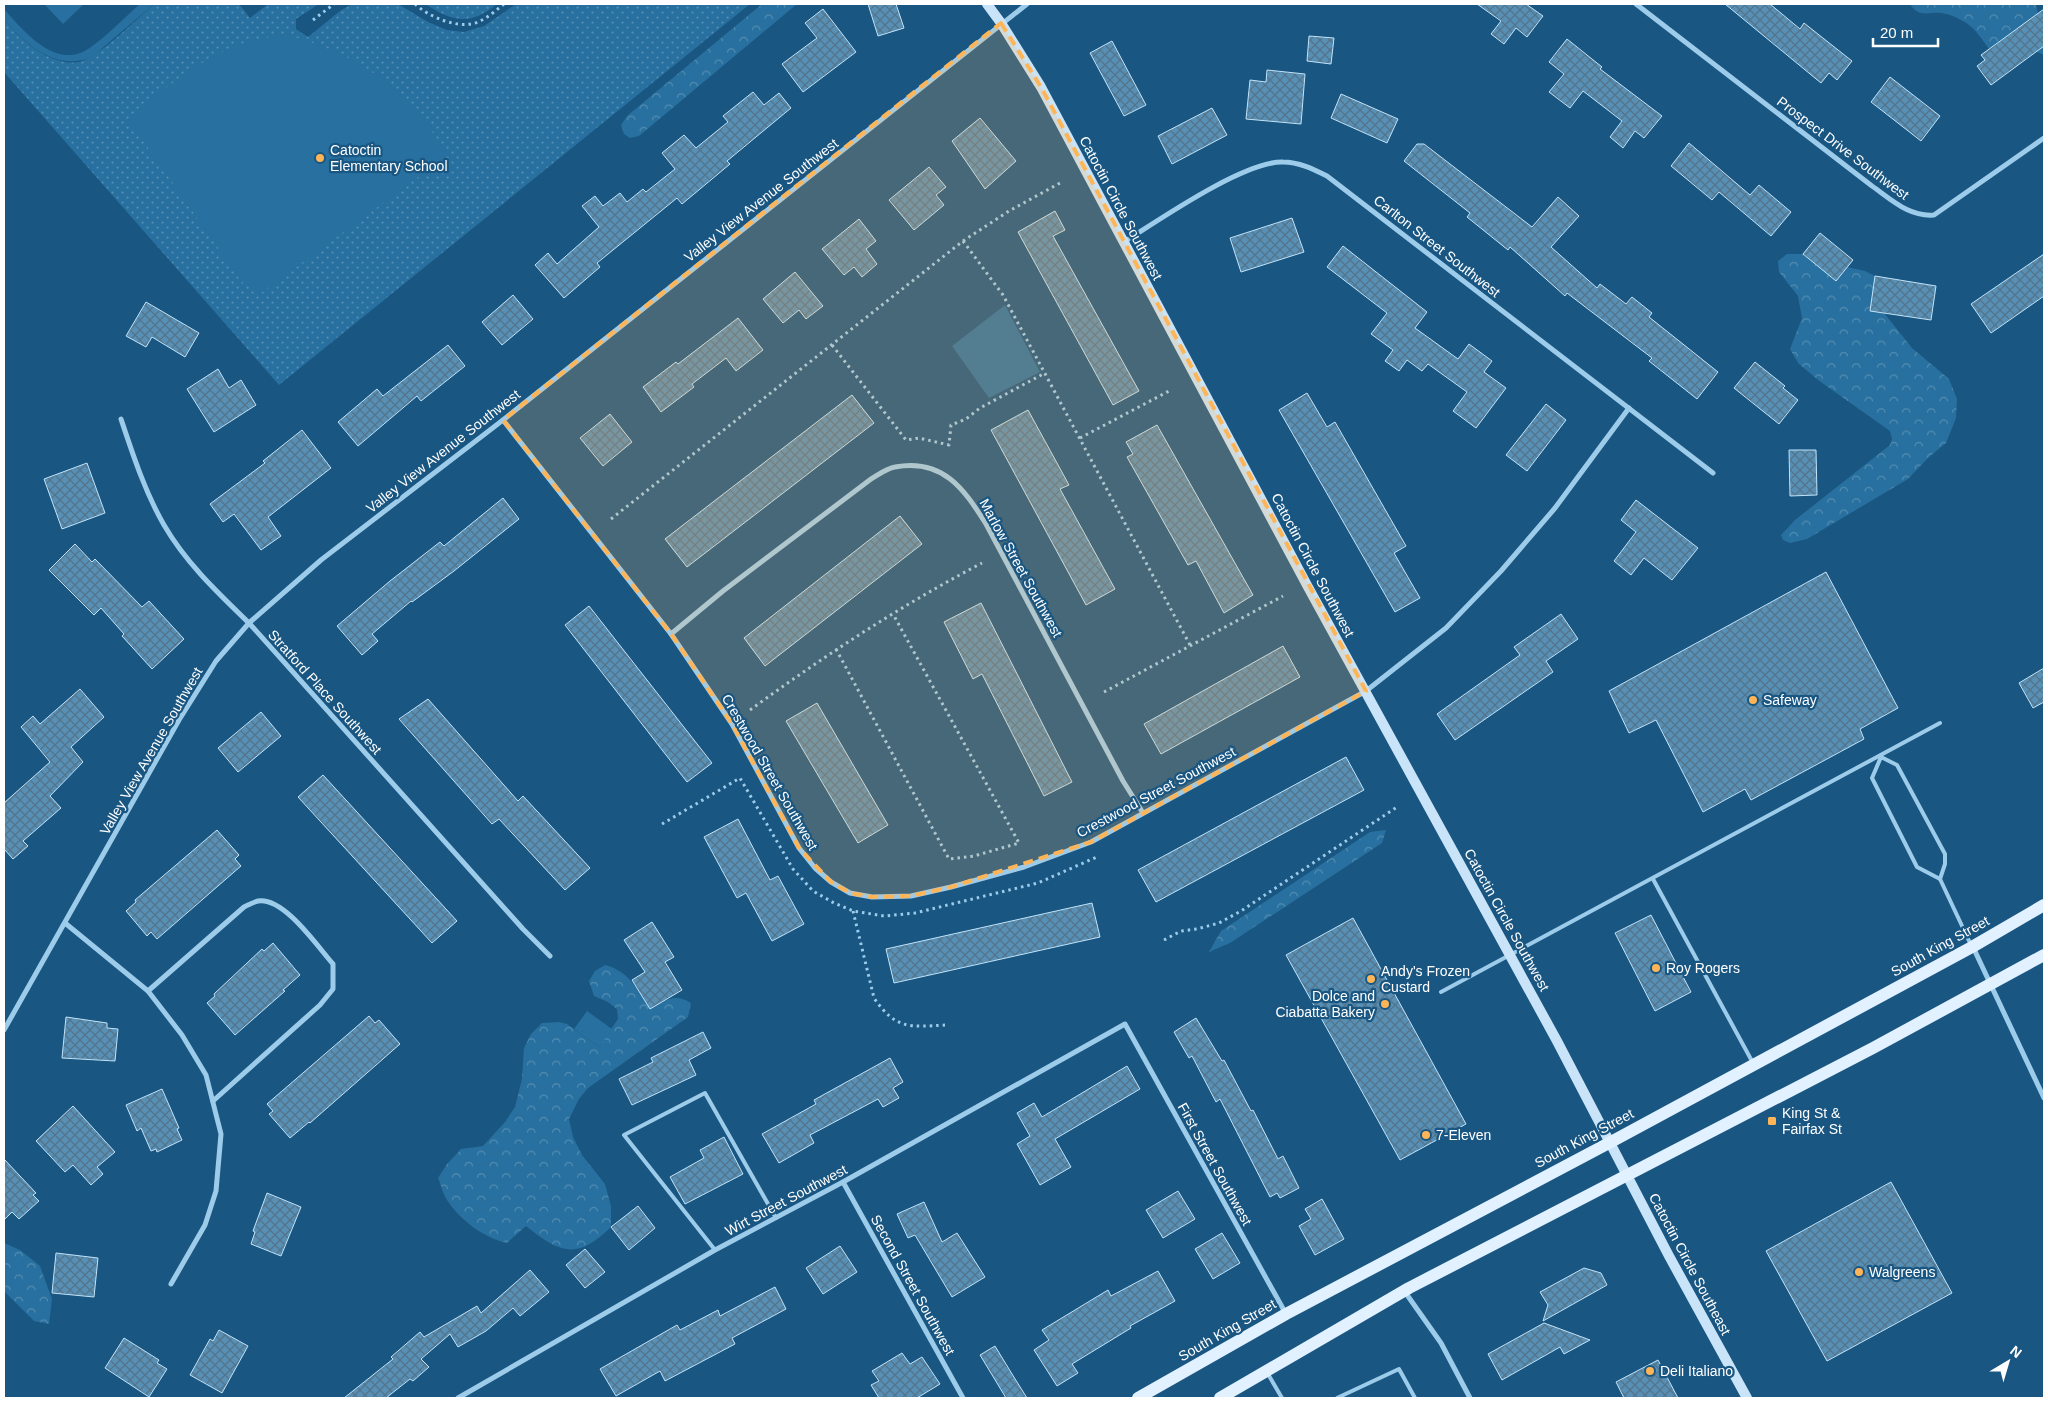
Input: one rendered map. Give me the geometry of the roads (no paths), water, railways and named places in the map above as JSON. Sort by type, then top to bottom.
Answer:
[{"type":"main road","name":"Catoctin Circle Southwest","points":[[987,4],[1041,87],[1308,587],[1510,955],[1609,1143]]},
{"type":"main road","name":"South King Street","points":[[1138,1398],[1286,1314],[1609,1143],[1972,947],[2044,905]]},
{"type":"main road","points":[[1220,1398],[1404,1291],[1873,1048],[2044,955]]},
{"type":"main road","name":"Catoctin Circle Southeast","points":[[1609,1143],[1747,1398]]},
{"type":"street","name":"Valley View Avenue Southwest","points":[[4,1030],[180,720],[216,661],[249,624],[320,560],[504,420],[1027,4]]},
{"type":"street","name":"Prospect Drive Southwest","points":[[1636,4],[1872,186],[1905,209],[1920,216],[1934,215],[2044,138]]},
{"type":"street","name":"Carlton Street Southwest","points":[[1123,242],[1190,201],[1247,171],[1266,164],[1284,162],[1305,166],[1327,176],[1714,473]]},
{"type":"street","name":"Crestwood Street Southwest","points":[[504,420],[671,634],[732,724],[799,848],[815,868],[850,893],[872,897],[911,896],[951,887],[1024,867],[1091,842],[1366,691],[1446,628],[1501,571],[1555,508],[1628,408]]},
{"type":"street","name":"Stratford Place Southwest","points":[[122,419],[146,488],[164,525],[188,560],[249,624],[516,922],[550,956]]},
{"type":"street","name":"Marlow Street Southwest","points":[[671,634],[723,591],[871,478],[894,467],[919,466],[946,474],[966,493],[986,524],[1123,781],[1143,813]]},
{"type":"street","points":[[148,991],[244,907],[258,901],[273,903],[285,910],[333,964],[333,989],[320,1005],[213,1101]]},
{"type":"street","points":[[65,923],[148,991],[182,1035],[206,1075],[221,1134],[216,1191],[204,1225],[172,1284]]},
{"type":"street","points":[[1972,947],[2044,1098]]},
{"type":"street","name":"Wirt Street Southwest","points":[[458,1398],[716,1250],[1125,1024]]},
{"type":"street","name":"First Street Southwest","points":[[1125,1024],[1286,1314]]},
{"type":"street","name":"Second Street Southwest","points":[[842,1182],[963,1398]]},
{"type":"street","points":[[1404,1291],[1441,1343],[1470,1398]]},
{"type":"lane","points":[[1441,992],[1881,757],[1940,723]]},
{"type":"lane","points":[[1881,757],[1872,778],[1917,867],[1940,879],[1972,947]]},
{"type":"lane","points":[[1881,757],[1897,765],[1945,854],[1945,864],[1940,879]]},
{"type":"lane","points":[[1653,879],[1753,1064]]},
{"type":"lane","points":[[716,1250],[624,1135],[705,1093],[776,1218]]},
{"type":"lane","points":[[1337,1398],[1399,1370],[1415,1398]]},
{"type":"lane","points":[[1267,1371],[1282,1398]]},
{"type":"place","name":"Catoctin Elementary School","points":[[320,158]]},
{"type":"place","name":"Safeway","points":[[1753,700]]},
{"type":"place","name":"Roy Rogers","points":[[1656,968]]},
{"type":"place","name":"Andy's Frozen Custard","points":[[1371,979]]},
{"type":"place","name":"Dolce and Ciabatta Bakery","points":[[1385,1004]]},
{"type":"place","name":"King St & Fairfax St","points":[[1772,1121]]},
{"type":"place","name":"7-Eleven","points":[[1426,1135]]},
{"type":"place","name":"Walgreens","points":[[1859,1272]]},
{"type":"place","name":"Deli Italiano","points":[[1650,1371]]}]
